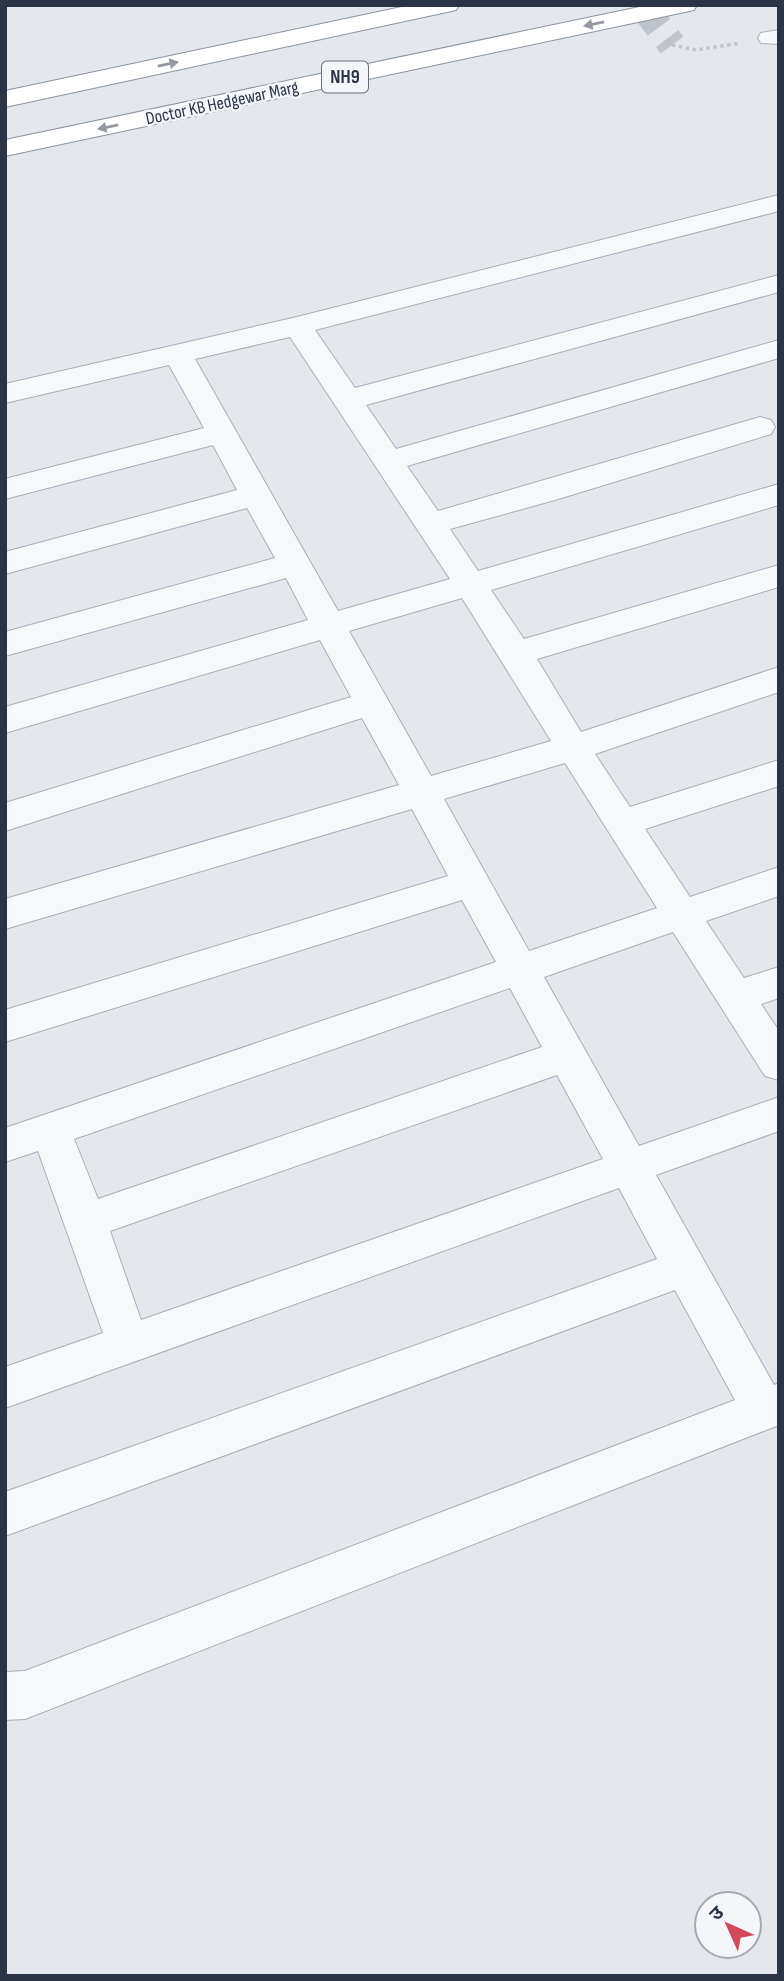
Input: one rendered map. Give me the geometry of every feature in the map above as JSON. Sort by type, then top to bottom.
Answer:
[{"type":"highway","name":"NH9","points":[[5,99],[447,5]]},
{"type":"highway","name":"Doctor KB Hedgewar Marg","points":[[5,148],[685,5]]},
{"type":"street","points":[[5,394],[774,210]]},
{"type":"street","points":[[347,400],[779,283]]},
{"type":"street","points":[[298,326],[516,653],[573,748],[779,1064]]},
{"type":"street","points":[[387,462],[779,349]]},
{"type":"street","points":[[5,1696],[25,1695],[771,1407],[684,1268],[178,354]]},
{"type":"street","points":[[430,524],[544,494],[760,427]]},
{"type":"street","points":[[5,489],[222,433]]},
{"type":"street","points":[[5,720],[779,494]]},
{"type":"street","points":[[5,563],[256,495]]},
{"type":"street","points":[[5,644],[295,564]]},
{"type":"street","points":[[516,653],[779,576]]},
{"type":"street","points":[[5,915],[573,748],[779,679]]},
{"type":"street","points":[[5,817],[371,703]]},
{"type":"street","points":[[622,824],[779,773]]},
{"type":"street","points":[[5,1145],[779,881]]},
{"type":"street","points":[[5,1026],[471,883]]},
{"type":"street","points":[[735,997],[779,982]]},
{"type":"street","points":[[86,1221],[566,1055]]},
{"type":"street","points":[[5,1388],[779,1114]]},
{"type":"street","points":[[50,1129],[86,1221],[128,1345]]},
{"type":"street","points":[[5,1514],[684,1268]]},
{"type":"path","points":[[673,45],[696,50],[774,38]]},
{"type":"tunnel","points":[[642,5],[672,45]]}]
